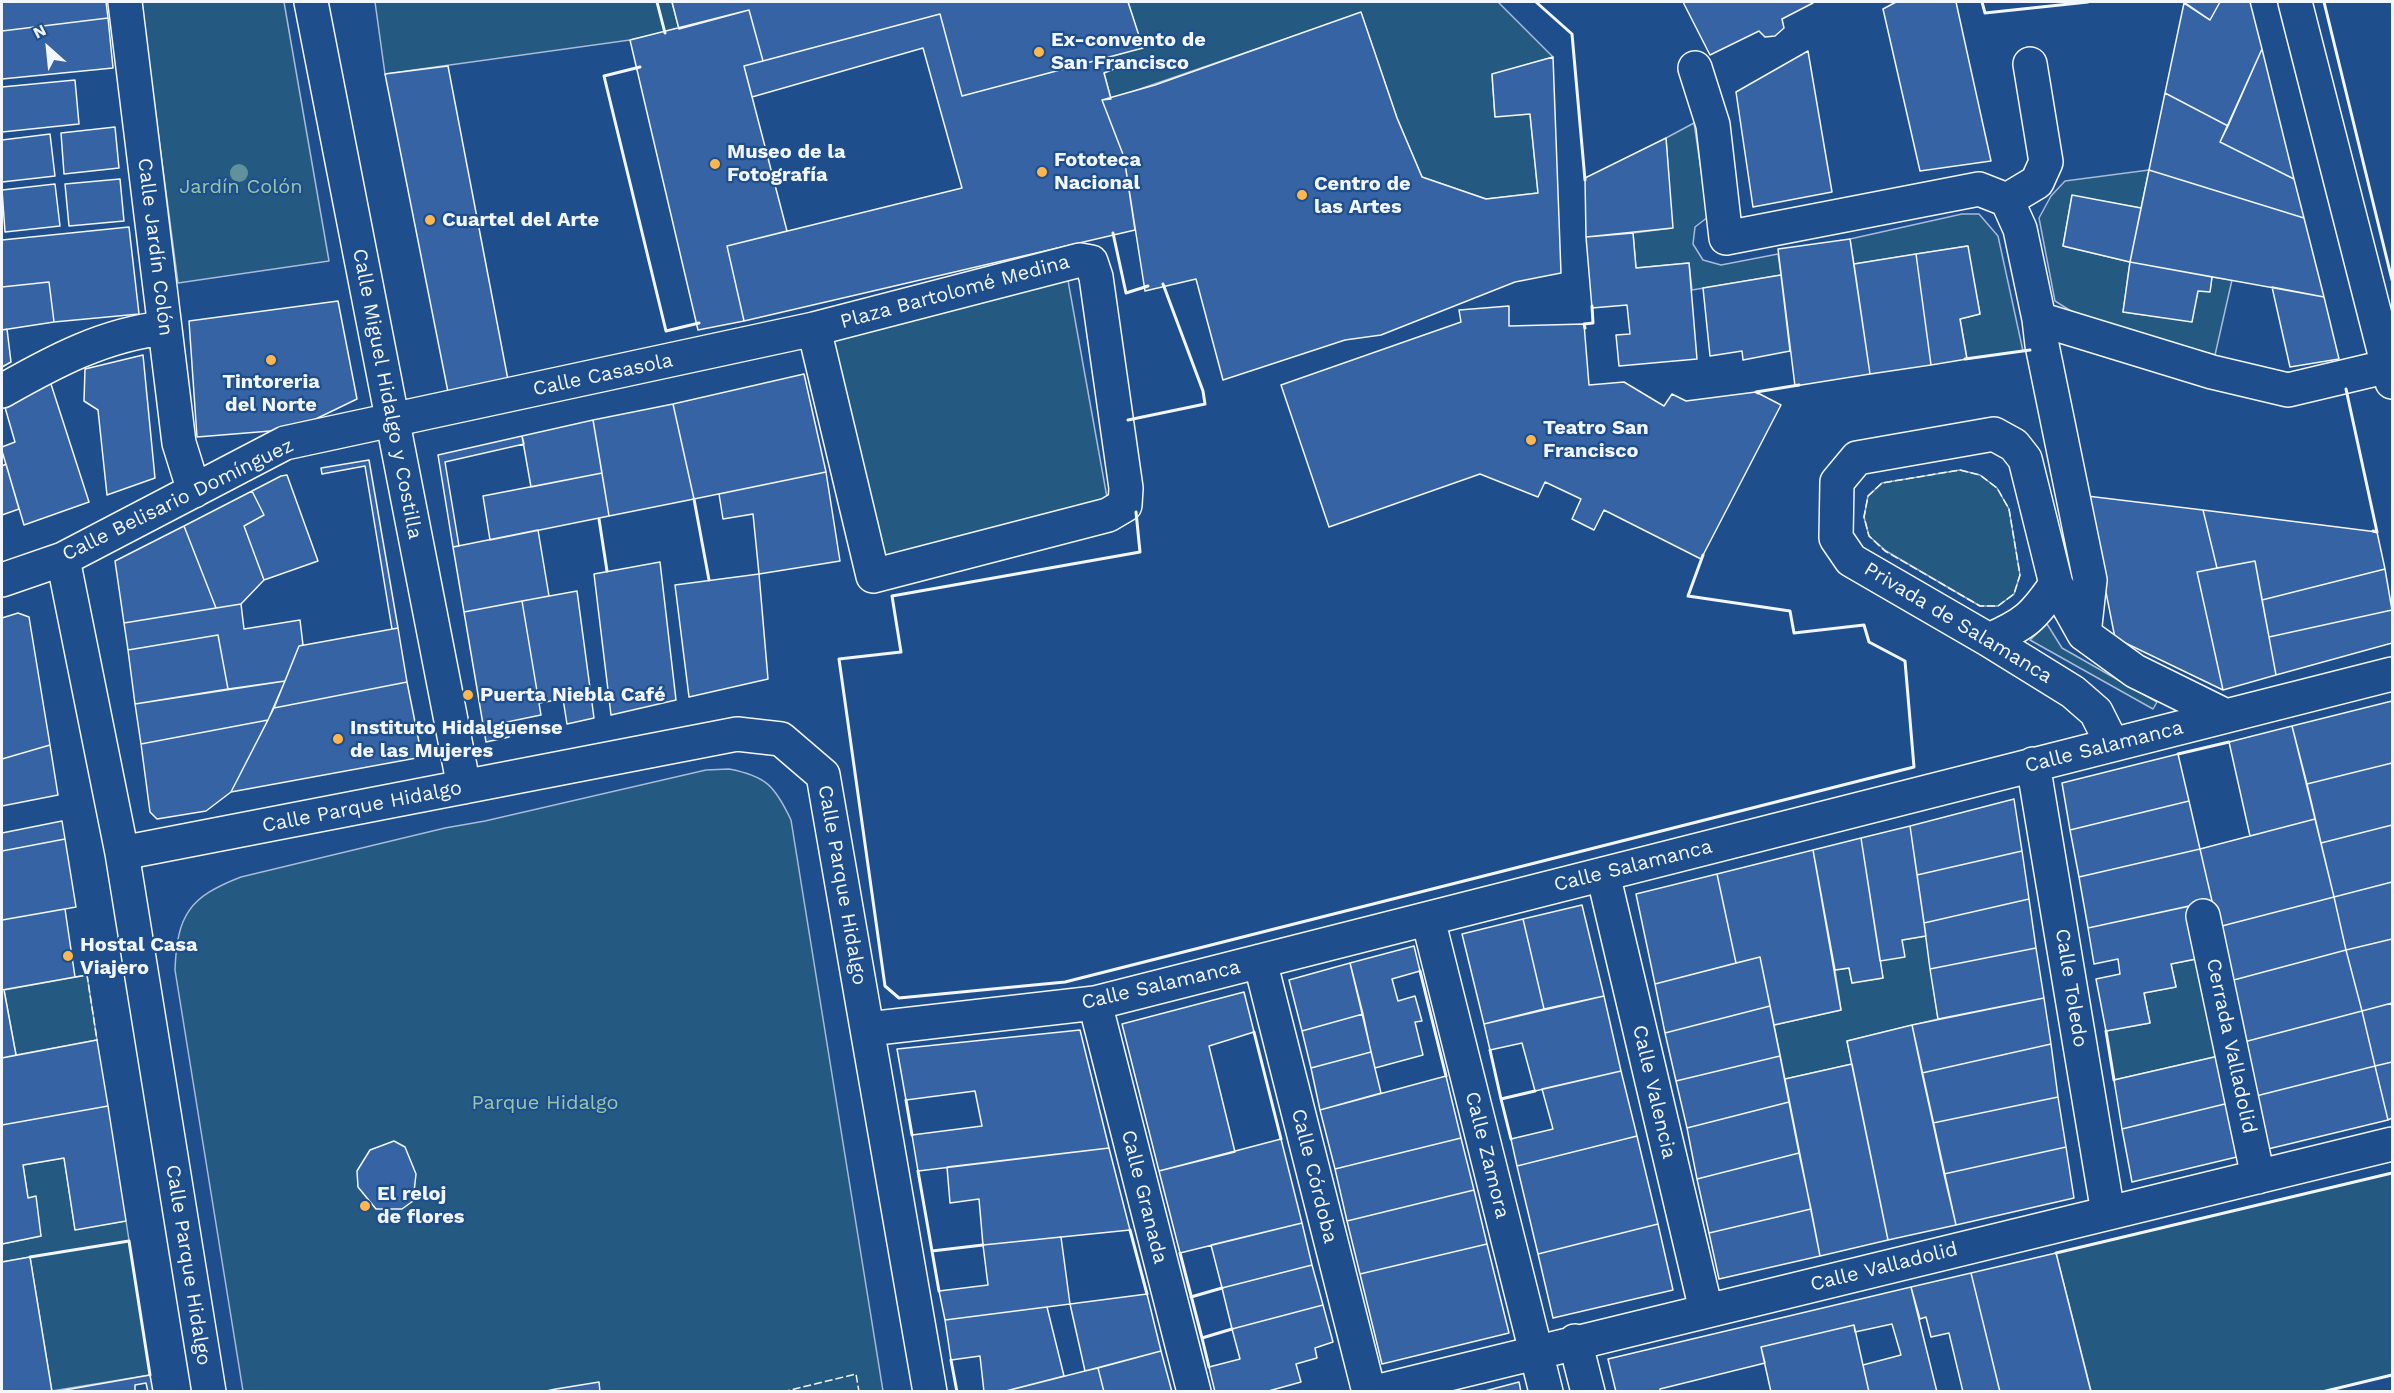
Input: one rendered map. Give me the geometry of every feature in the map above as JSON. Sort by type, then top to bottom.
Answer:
[{"type":"street","name":"Calle Jardín Colón","points":[[125,2],[179,443],[194,491]]},
{"type":"street","name":"Calle Miguel Hidalgo y Costilla","points":[[311,2],[464,788]]},
{"type":"street","points":[[2039,319],[2212,372],[2288,390],[2391,374],[2295,2]]},
{"type":"street","points":[[2007,200],[2037,182],[2046,162],[2030,64]]},
{"type":"street","points":[[1695,68],[1713,125],[1726,238],[1979,189],[2007,200],[2020,229],[2090,580],[2084,634]]},
{"type":"street","name":"Plaza Bartolomé Medina","points":[[1080,260],[1091,262],[1096,277],[1126,488],[1125,505],[1108,515],[873,576],[814,329],[1080,260]]},
{"type":"street","points":[[2,391],[50,364],[106,340],[141,331],[165,328]]},
{"type":"street","name":"Calle Casasola","points":[[392,420],[814,329]]},
{"type":"street","name":"Calle Belisario Domínguez","points":[[2,580],[63,559],[285,443],[392,420]]},
{"type":"street","name":"Privada de Salamanca","points":[[2056,584],[2025,459],[2014,445],[1994,434],[1857,458],[1837,482],[1836,538],[1851,560],[2073,692],[2096,712],[2112,744]]},
{"type":"street","name":"Calle Parque Hidalgo","points":[[63,559],[122,853],[209,1392]]},
{"type":"street","points":[[1989,640],[2017,628],[2039,609],[2056,584],[2084,634],[2135,671],[2226,716]]},
{"type":"street","name":"Calle Salamanca","points":[[868,1029],[1095,1003],[2392,674]]},
{"type":"street","name":"Calle Parque Hidalgo","points":[[122,853],[737,734],[781,739],[823,775],[930,1392]]},
{"type":"street","name":"Calle Toledo","points":[[2033,764],[2108,1213]]},
{"type":"street","name":"Calle Valencia","points":[[1603,874],[1706,1310]]},
{"type":"street","name":"Cerrada Valladolid","points":[[2203,915],[2258,1177]]},
{"type":"street","name":"Calle Zamora","points":[[1428,919],[1546,1392]]},
{"type":"street","name":"Calle Córdoba","points":[[1260,961],[1369,1392]]},
{"type":"street","name":"Calle Granada","points":[[1095,1003],[1194,1392]]},
{"type":"street","name":"Calle Valladolid","points":[[1375,1392],[1575,1341],[2392,1144]]},
{"type":"street","points":[[1575,1341],[1588,1392]]},
{"type":"green space","name":"Jardín Colón","points":[[141,2],[284,2],[329,261],[178,283]]},
{"type":"green space","points":[[375,2],[672,2],[679,29],[630,40],[385,74]]},
{"type":"green space","points":[[1128,2],[1498,2],[1553,57],[1492,75],[1495,116],[1530,114],[1538,193],[1486,199],[1422,177],[1397,118],[1361,13],[1111,99],[1104,73],[1116,68],[1113,56],[1142,47]]},
{"type":"green space","points":[[1694,123],[1708,217],[1695,227],[1693,244],[1703,260],[1721,265],[1778,254],[1781,275],[1692,290],[1689,263],[1636,268],[1633,233],[1672,228],[1666,138]]},
{"type":"green space","points":[[2149,170],[2141,208],[2072,196],[2063,246],[2130,262],[2123,312],[2191,321],[2198,291],[2210,291],[2212,277],[2232,280],[2215,355],[2079,316],[2055,301],[2039,218],[2051,196],[2065,181]]},
{"type":"green space","points":[[1962,214],[1979,214],[1998,236],[2023,351],[1967,359],[1960,319],[1980,314],[1967,246],[1854,264],[1850,239]]},
{"type":"green space","points":[[1067,275],[1108,503],[882,561],[828,337]]},
{"type":"green space","points":[[1960,470],[1980,475],[1997,488],[2009,509],[2020,575],[2014,594],[1998,606],[1980,606],[1886,551],[1869,536],[1864,517],[1868,496],[1882,483]]},
{"type":"green space","points":[[2047,624],[2062,648],[2157,702],[2153,709],[2030,640]]},
{"type":"green space","name":"Parque Hidalgo","points":[[729,769],[752,775],[768,784],[780,799],[791,820],[883,1391],[243,1391],[175,970],[179,935],[189,910],[209,892],[241,877],[445,828],[485,821],[706,770]]},
{"type":"green space","points":[[1926,936],[1938,1019],[1847,1041],[1852,1064],[1785,1079],[1774,1025],[1841,1010],[1835,970],[1849,968],[1852,983],[1883,978],[1880,961],[1902,940]]},
{"type":"green space","points":[[2201,958],[2223,1055],[2114,1080],[2106,1031],[2150,1023],[2144,993],[2176,987],[2171,964]]},
{"type":"green space","points":[[87,975],[97,1040],[16,1055],[4,990]]},
{"type":"green space","points":[[64,1158],[75,1229],[126,1221],[150,1375],[52,1391],[30,1257],[2,1262],[2,1244],[41,1236],[28,1198],[23,1165]]},
{"type":"green space","points":[[2392,1173],[2392,1375],[2322,1392],[2091,1391],[2056,1253]]},
{"type":"building","points":[[2,2],[106,2],[108,18],[2,31]]},
{"type":"building","name":"Ex-convento de San Francisco","points":[[672,2],[1128,2],[1143,48],[962,96],[940,14],[763,61],[749,10],[679,29]]},
{"type":"building","points":[[1683,2],[1813,3],[1782,19],[1784,28],[1775,36],[1765,37],[1759,31],[1710,55]]},
{"type":"building","points":[[1896,2],[1956,2],[1991,161],[1920,171],[1883,9]]},
{"type":"building","points":[[2184,2],[2220,2],[2210,20]]},
{"type":"building","points":[[2220,2],[2250,2],[2262,49],[2228,126],[2165,93],[2184,3],[2210,20]]},
{"type":"building","name":"Museo de la Fotografía","points":[[749,10],[763,61],[744,66],[787,231],[727,246],[744,321],[698,330],[630,40]]},
{"type":"building","name":"Centro de las Artes","points":[[1361,12],[1397,118],[1422,177],[1486,199],[1538,193],[1530,114],[1495,117],[1492,74],[1553,57],[1561,273],[1515,282],[1381,335],[1345,340],[1223,380],[1196,279],[1145,291],[1124,157],[1102,100],[1155,85]]},
{"type":"building","name":"Fototeca Nacional","points":[[940,14],[962,96],[1113,56],[1116,68],[1104,73],[1111,99],[1102,100],[1124,157],[1135,230],[744,321],[727,246],[962,188],[923,48],[752,97],[744,66]]},
{"type":"building","points":[[108,18],[113,68],[2,79],[2,31]]},
{"type":"building","points":[[2262,49],[2294,179],[2220,142]]},
{"type":"building","points":[[1808,51],[1832,192],[1753,207],[1736,92]]},
{"type":"building","points":[[448,66],[509,385],[449,397],[385,74]]},
{"type":"building","points":[[75,80],[79,124],[2,132],[2,87]]},
{"type":"building","points":[[2165,93],[2228,126],[2220,142],[2294,179],[2304,218],[2149,170]]},
{"type":"building","points":[[115,127],[119,168],[64,174],[61,133]]},
{"type":"building","points":[[50,134],[55,176],[2,182],[2,140]]},
{"type":"building","points":[[1666,138],[1673,228],[1586,237],[1585,178]]},
{"type":"building","points":[[2149,170],[2304,218],[2324,297],[2130,262]]},
{"type":"building","points":[[120,179],[124,221],[69,226],[65,184]]},
{"type":"building","points":[[55,184],[60,226],[5,232],[2,190]]},
{"type":"building","points":[[2072,195],[2141,208],[2130,262],[2063,246]]},
{"type":"building","points":[[129,227],[139,314],[54,322],[49,282],[2,287],[2,240]]},
{"type":"building","points":[[1633,233],[1636,268],[1689,263],[1697,359],[1619,366],[1616,335],[1630,334],[1627,305],[1592,308],[1586,237]]},
{"type":"building","points":[[1850,239],[1870,374],[1795,386],[1778,249]]},
{"type":"building","points":[[1968,246],[1980,314],[1960,319],[1967,359],[1931,365],[1916,254]]},
{"type":"building","points":[[1916,254],[1931,365],[1870,374],[1854,264]]},
{"type":"building","points":[[2130,262],[2212,277],[2210,292],[2198,291],[2192,322],[2123,312]]},
{"type":"building","points":[[1781,275],[1790,351],[1743,360],[1742,351],[1710,356],[1703,288]]},
{"type":"building","points":[[49,282],[54,322],[2,330],[2,287]]},
{"type":"building","points":[[2272,287],[2324,297],[2339,359],[2290,367]]},
{"type":"building","name":"Tintoreria del Norte","points":[[338,301],[357,399],[295,429],[197,437],[189,321]]},
{"type":"building","name":"Teatro San Francisco","points":[[1509,306],[1509,326],[1584,324],[1589,385],[1624,382],[1664,406],[1672,394],[1686,401],[1756,392],[1781,405],[1701,559],[1604,510],[1594,530],[1572,519],[1581,499],[1545,482],[1538,497],[1480,474],[1329,527],[1281,385],[1461,322],[1459,310]]},
{"type":"building","points":[[7,329],[11,362],[2,367],[2,330]]},
{"type":"building","points":[[143,355],[155,478],[107,495],[98,410],[84,401],[85,369]]},
{"type":"building","points":[[804,374],[826,472],[694,499],[673,404]]},
{"type":"building","points":[[50,381],[89,502],[24,525],[2,451],[2,447],[15,442],[4,404]]},
{"type":"building","points":[[673,404],[694,499],[609,516],[593,420]]},
{"type":"building","points":[[593,420],[602,473],[531,487],[522,436]]},
{"type":"building","points":[[522,436],[524,444],[445,462],[459,546],[453,547],[438,455]]},
{"type":"building","points":[[369,460],[398,628],[392,629],[365,466],[322,474],[321,468]]},
{"type":"building","points":[[6,464],[19,509],[2,515],[2,466]]},
{"type":"building","points":[[826,472],[840,561],[759,574],[753,514],[723,519],[719,494]]},
{"type":"building","points":[[602,473],[609,516],[490,540],[483,496]]},
{"type":"building","points":[[287,475],[318,561],[264,580],[244,526],[264,515],[252,491]]},
{"type":"building","points":[[252,491],[264,515],[244,526],[264,580],[241,604],[216,608],[184,526]]},
{"type":"building","points":[[2087,496],[2203,510],[2217,568],[2197,572],[2223,690],[2115,638]]},
{"type":"building","points":[[2203,510],[2377,532],[2385,569],[2262,600],[2255,561],[2217,568]]},
{"type":"building","points":[[184,526],[216,608],[124,623],[115,561]]},
{"type":"building","points":[[538,530],[549,596],[464,612],[453,547]]},
{"type":"building","points":[[2255,561],[2276,675],[2223,690],[2197,572]]},
{"type":"building","points":[[660,562],[676,700],[611,715],[594,574]]},
{"type":"building","points":[[2385,569],[2392,610],[2269,637],[2262,600]]},
{"type":"building","points":[[759,574],[768,679],[689,697],[675,585]]},
{"type":"building","points":[[577,591],[594,718],[567,724],[563,699],[539,703],[522,601]]},
{"type":"building","points":[[522,601],[541,715],[507,722],[509,737],[486,742],[464,612]]},
{"type":"building","points":[[241,604],[244,629],[300,620],[303,645],[299,646],[285,681],[228,689],[218,635],[128,650],[124,623]]},
{"type":"building","points":[[2392,610],[2392,643],[2276,675],[2269,637]]},
{"type":"building","points":[[18,613],[29,617],[50,745],[2,759],[2,618]]},
{"type":"building","points":[[398,628],[407,682],[274,708],[299,646]]},
{"type":"building","points":[[218,635],[228,689],[135,704],[128,650]]},
{"type":"building","points":[[285,681],[268,720],[141,744],[135,704]]},
{"type":"building","name":"Instituto Hidalguense de las Mujeres","points":[[407,682],[422,757],[231,792],[274,708]]},
{"type":"building","points":[[2392,701],[2392,763],[2307,784],[2292,726]]},
{"type":"building","points":[[268,720],[231,792],[206,811],[157,819],[150,812],[141,744]]},
{"type":"building","points":[[2292,726],[2315,819],[2250,836],[2229,742]]},
{"type":"building","points":[[50,745],[58,795],[2,806],[2,759]]},
{"type":"building","points":[[2178,754],[2189,801],[2070,830],[2062,783]]},
{"type":"building","points":[[2392,763],[2392,825],[2321,843],[2307,784]]},
{"type":"building","points":[[2014,799],[2022,851],[1917,875],[1910,826]]},
{"type":"building","points":[[2189,801],[2200,849],[2079,877],[2070,830]]},
{"type":"building","points":[[2315,819],[2334,897],[2218,927],[2200,849]]},
{"type":"building","points":[[62,821],[65,839],[2,851],[2,833]]},
{"type":"building","points":[[2392,825],[2392,882],[2334,897],[2321,843]]},
{"type":"building","points":[[1910,826],[1926,936],[1902,940],[1905,957],[1880,961],[1861,838]]},
{"type":"building","points":[[1861,838],[1883,978],[1852,983],[1849,968],[1835,970],[1813,850]]},
{"type":"building","points":[[65,839],[76,907],[2,920],[2,851]]},
{"type":"building","points":[[2200,849],[2212,901],[2088,928],[2079,877]]},
{"type":"building","points":[[1813,850],[1841,1010],[1774,1025],[1760,957],[1736,963],[1717,874]]},
{"type":"building","points":[[2022,851],[2029,899],[1924,923],[1917,875]]},
{"type":"building","points":[[1717,874],[1736,963],[1655,984],[1636,894]]},
{"type":"building","points":[[2392,882],[2392,939],[2346,950],[2334,897]]},
{"type":"building","points":[[2334,897],[2346,950],[2230,981],[2218,927]]},
{"type":"building","points":[[2029,899],[2036,948],[1930,969],[1924,923]]},
{"type":"building","points":[[1582,905],[1604,996],[1544,1009],[1523,919]]},
{"type":"building","points":[[2190,906],[2201,958],[2171,964],[2176,987],[2144,993],[2150,1023],[2106,1031],[2096,979],[2120,974],[2118,959],[2094,964],[2088,928]]},
{"type":"building","points":[[65,909],[75,977],[2,990],[2,920]]},
{"type":"building","points":[[1523,919],[1544,1009],[1484,1024],[1462,934]]},
{"type":"building","points":[[2392,939],[2392,1003],[2362,1011],[2346,950]]},
{"type":"building","points":[[1414,946],[1420,971],[1392,979],[1398,1001],[1415,996],[1422,1021],[1415,1022],[1423,1055],[1375,1068],[1350,963]]},
{"type":"building","points":[[2036,948],[2044,998],[1938,1019],[1930,969]]},
{"type":"building","points":[[2346,950],[2362,1011],[2244,1042],[2230,981]]},
{"type":"building","points":[[1760,957],[1770,1006],[1665,1033],[1655,984]]},
{"type":"building","points":[[1350,963],[1363,1014],[1302,1031],[1289,980]]},
{"type":"building","points":[[2,990],[4,990],[16,1055],[2,1058]]},
{"type":"building","points":[[1244,992],[1254,1032],[1209,1046],[1235,1152],[1159,1171],[1122,1024]]},
{"type":"building","points":[[1604,996],[1621,1071],[1535,1091],[1522,1043],[1490,1050],[1484,1024]]},
{"type":"building","points":[[2044,998],[2051,1044],[1922,1073],[1912,1025]]},
{"type":"building","points":[[2392,1003],[2392,1062],[2375,1066],[2362,1011]]},
{"type":"building","points":[[1770,1006],[1780,1056],[1676,1081],[1665,1033]]},
{"type":"building","points":[[2362,1011],[2375,1066],[2256,1096],[2244,1042]]},
{"type":"building","points":[[1363,1014],[1371,1052],[1311,1068],[1302,1031]]},
{"type":"building","points":[[1912,1025],[1956,1225],[1888,1240],[1847,1041]]},
{"type":"building","points":[[1080,1030],[1109,1148],[918,1171],[912,1135],[982,1126],[975,1091],[906,1100],[897,1049]]},
{"type":"building","points":[[97,1040],[108,1106],[2,1125],[2,1058]]},
{"type":"building","points":[[2051,1044],[2058,1097],[1933,1123],[1922,1073]]},
{"type":"building","points":[[1371,1052],[1381,1093],[1320,1110],[1311,1068]]},
{"type":"building","points":[[2223,1055],[2233,1102],[2122,1129],[2114,1080]]},
{"type":"building","points":[[1780,1056],[1789,1102],[1687,1128],[1676,1081]]},
{"type":"building","points":[[2392,1062],[2392,1118],[2388,1120],[2375,1066]]},
{"type":"building","points":[[1852,1064],[1888,1240],[1820,1256],[1785,1079]]},
{"type":"building","points":[[2375,1066],[2388,1120],[2268,1149],[2256,1096]]},
{"type":"building","points":[[1621,1071],[1637,1136],[1517,1166],[1511,1139],[1553,1129],[1542,1089]]},
{"type":"building","points":[[1446,1076],[1461,1138],[1335,1169],[1320,1110]]},
{"type":"building","points":[[2058,1097],[2066,1147],[1944,1174],[1933,1123]]},
{"type":"building","points":[[1789,1102],[1799,1153],[1697,1179],[1687,1128]]},
{"type":"building","points":[[2233,1102],[2245,1155],[2132,1182],[2122,1129]]},
{"type":"building","points":[[108,1106],[126,1221],[75,1230],[64,1158],[23,1165],[28,1198],[36,1196],[41,1236],[2,1244],[2,1125]]},
{"type":"building","points":[[1637,1136],[1658,1224],[1538,1254],[1517,1166]]},
{"type":"building","points":[[1461,1138],[1474,1190],[1347,1221],[1335,1169]]},
{"type":"building","points":[[1281,1139],[1302,1223],[1180,1253],[1159,1171]]},
{"type":"building","points":[[394,1141],[405,1147],[416,1174],[413,1201],[402,1209],[376,1209],[358,1187],[357,1171],[370,1150]]},
{"type":"building","points":[[2066,1147],[2074,1198],[1956,1225],[1944,1174]]},
{"type":"building","points":[[1109,1148],[1130,1230],[983,1245],[979,1199],[950,1203],[947,1167]]},
{"type":"building","points":[[1799,1153],[1811,1209],[1709,1233],[1697,1179]]},
{"type":"building","points":[[1474,1190],[1487,1244],[1360,1274],[1347,1221]]},
{"type":"building","points":[[1811,1209],[1820,1256],[1719,1279],[1709,1233]]},
{"type":"building","points":[[1302,1223],[1312,1265],[1222,1288],[1211,1245]]},
{"type":"building","points":[[1658,1224],[1673,1290],[1553,1318],[1538,1254]]},
{"type":"building","points":[[1061,1237],[1070,1304],[945,1320],[939,1291],[988,1285],[983,1245]]},
{"type":"building","points":[[1487,1244],[1509,1333],[1382,1364],[1360,1274]]},
{"type":"building","points":[[2056,1253],[2091,1392],[2000,1392],[1971,1273]]},
{"type":"building","points":[[30,1257],[52,1392],[2,1392],[2,1262]]},
{"type":"building","points":[[1312,1265],[1323,1305],[1232,1329],[1222,1288]]},
{"type":"building","points":[[1971,1273],[2000,1392],[1963,1392],[1949,1333],[1931,1337],[1926,1317],[1920,1319],[1911,1287]]},
{"type":"building","points":[[1911,1287],[1937,1392],[1869,1392],[1863,1365],[1901,1355],[1892,1324],[1855,1332],[1854,1325],[1761,1347],[1765,1363],[1660,1389],[1660,1392],[1616,1392],[1608,1359]]},
{"type":"building","points":[[1147,1294],[1161,1351],[1085,1371],[1070,1304]]},
{"type":"building","points":[[1323,1305],[1333,1342],[1315,1348],[1317,1358],[1296,1364],[1301,1382],[1265,1392],[1215,1392],[1209,1367],[1240,1359],[1232,1329]]},
{"type":"building","points":[[1047,1307],[1064,1376],[1002,1392],[984,1392],[980,1356],[951,1360],[945,1320]]},
{"type":"building","points":[[1854,1325],[1869,1392],[1771,1392],[1761,1347]]},
{"type":"building","points":[[1161,1351],[1172,1392],[1104,1392],[1098,1368]]},
{"type":"building","points":[[1098,1368],[1104,1392],[1002,1392],[1085,1371]]},
{"type":"building","points":[[150,1375],[153,1392],[148,1392],[146,1383],[135,1385],[135,1392],[54,1392]]},
{"type":"building","points":[[599,1382],[600,1392],[541,1392],[556,1389]]},
{"type":"building","points":[[1519,1382],[1521,1392],[1481,1392]]},
{"type":"fence","points":[[1960,470],[1980,475],[1997,488],[2009,509],[2020,575],[2014,594],[1998,606],[1980,606],[1885,551],[1869,536],[1864,517],[1868,496],[1882,483],[1960,470]]},
{"type":"fence","points":[[75,977],[87,975],[97,1040]]},
{"type":"fence","points":[[782,1392],[856,1374],[859,1392]]},
{"type":"wall","points":[[657,2],[665,33]]},
{"type":"wall","points":[[1536,2],[1572,34],[1585,180]]},
{"type":"wall","points":[[1982,2],[1985,13],[2088,2]]},
{"type":"wall","points":[[2324,2],[2392,280]]},
{"type":"wall","points":[[640,67],[604,76],[666,331],[699,323]]},
{"type":"wall","points":[[1113,233],[1126,293],[1148,286]]},
{"type":"wall","points":[[1128,420],[1205,404],[1203,391],[1163,284]]},
{"type":"wall","points":[[1585,328],[1584,324],[1593,323],[1592,306]]},
{"type":"wall","points":[[1965,359],[2030,350]]},
{"type":"wall","points":[[1758,393],[1756,392],[1799,385]]},
{"type":"wall","points":[[2346,389],[2377,532],[2373,531]]},
{"type":"wall","points":[[694,499],[709,580]]},
{"type":"wall","points":[[1136,512],[1140,552],[892,596],[901,652],[839,659],[885,986],[899,998],[1065,982],[1914,767],[1905,661],[1869,642],[1864,625],[1794,633],[1790,611],[1688,596],[1703,555]]},
{"type":"wall","points":[[599,519],[607,571]]},
{"type":"wall","points":[[2178,754],[2229,742]]},
{"type":"wall","points":[[1420,971],[1446,1076]]},
{"type":"wall","points":[[2106,1031],[2114,1080]]},
{"type":"wall","points":[[1254,1032],[1281,1139]]},
{"type":"wall","points":[[1490,1050],[1501,1099],[1535,1091]]},
{"type":"wall","points":[[1501,1099],[1511,1139]]},
{"type":"wall","points":[[906,1100],[912,1135]]},
{"type":"wall","points":[[918,1171],[932,1251]]},
{"type":"wall","points":[[2056,1253],[2392,1173]]},
{"type":"wall","points":[[1130,1230],[1147,1294]]},
{"type":"wall","points":[[30,1257],[129,1241],[150,1375]]},
{"type":"wall","points":[[939,1291],[932,1251],[983,1245]]},
{"type":"wall","points":[[1180,1253],[1202,1338],[1232,1329]]},
{"type":"wall","points":[[1191,1297],[1222,1288]]},
{"type":"wall","points":[[1202,1338],[1209,1367]]},
{"type":"wall","points":[[951,1360],[957,1392]]},
{"type":"wall","points":[[2322,1392],[2392,1375]]},
{"type":"place","name":"Ex-convento de San Francisco","points":[[1039,52]]},
{"type":"place","name":"Museo de la Fotografía","points":[[715,164]]},
{"type":"place","name":"Fototeca Nacional","points":[[1042,172]]},
{"type":"place","name":"Centro de las Artes","points":[[1302,195]]},
{"type":"place","name":"Cuartel del Arte","points":[[430,220]]},
{"type":"place","name":"Tintoreria del Norte","points":[[271,360]]},
{"type":"place","name":"Teatro San Francisco","points":[[1531,440]]},
{"type":"place","name":"Puerta Niebla Café","points":[[468,695]]},
{"type":"place","name":"Instituto Hidalguense de las Mujeres","points":[[338,739]]},
{"type":"place","name":"Hostal Casa Viajero","points":[[68,956]]},
{"type":"place","name":"El reloj de flores","points":[[365,1206]]}]
